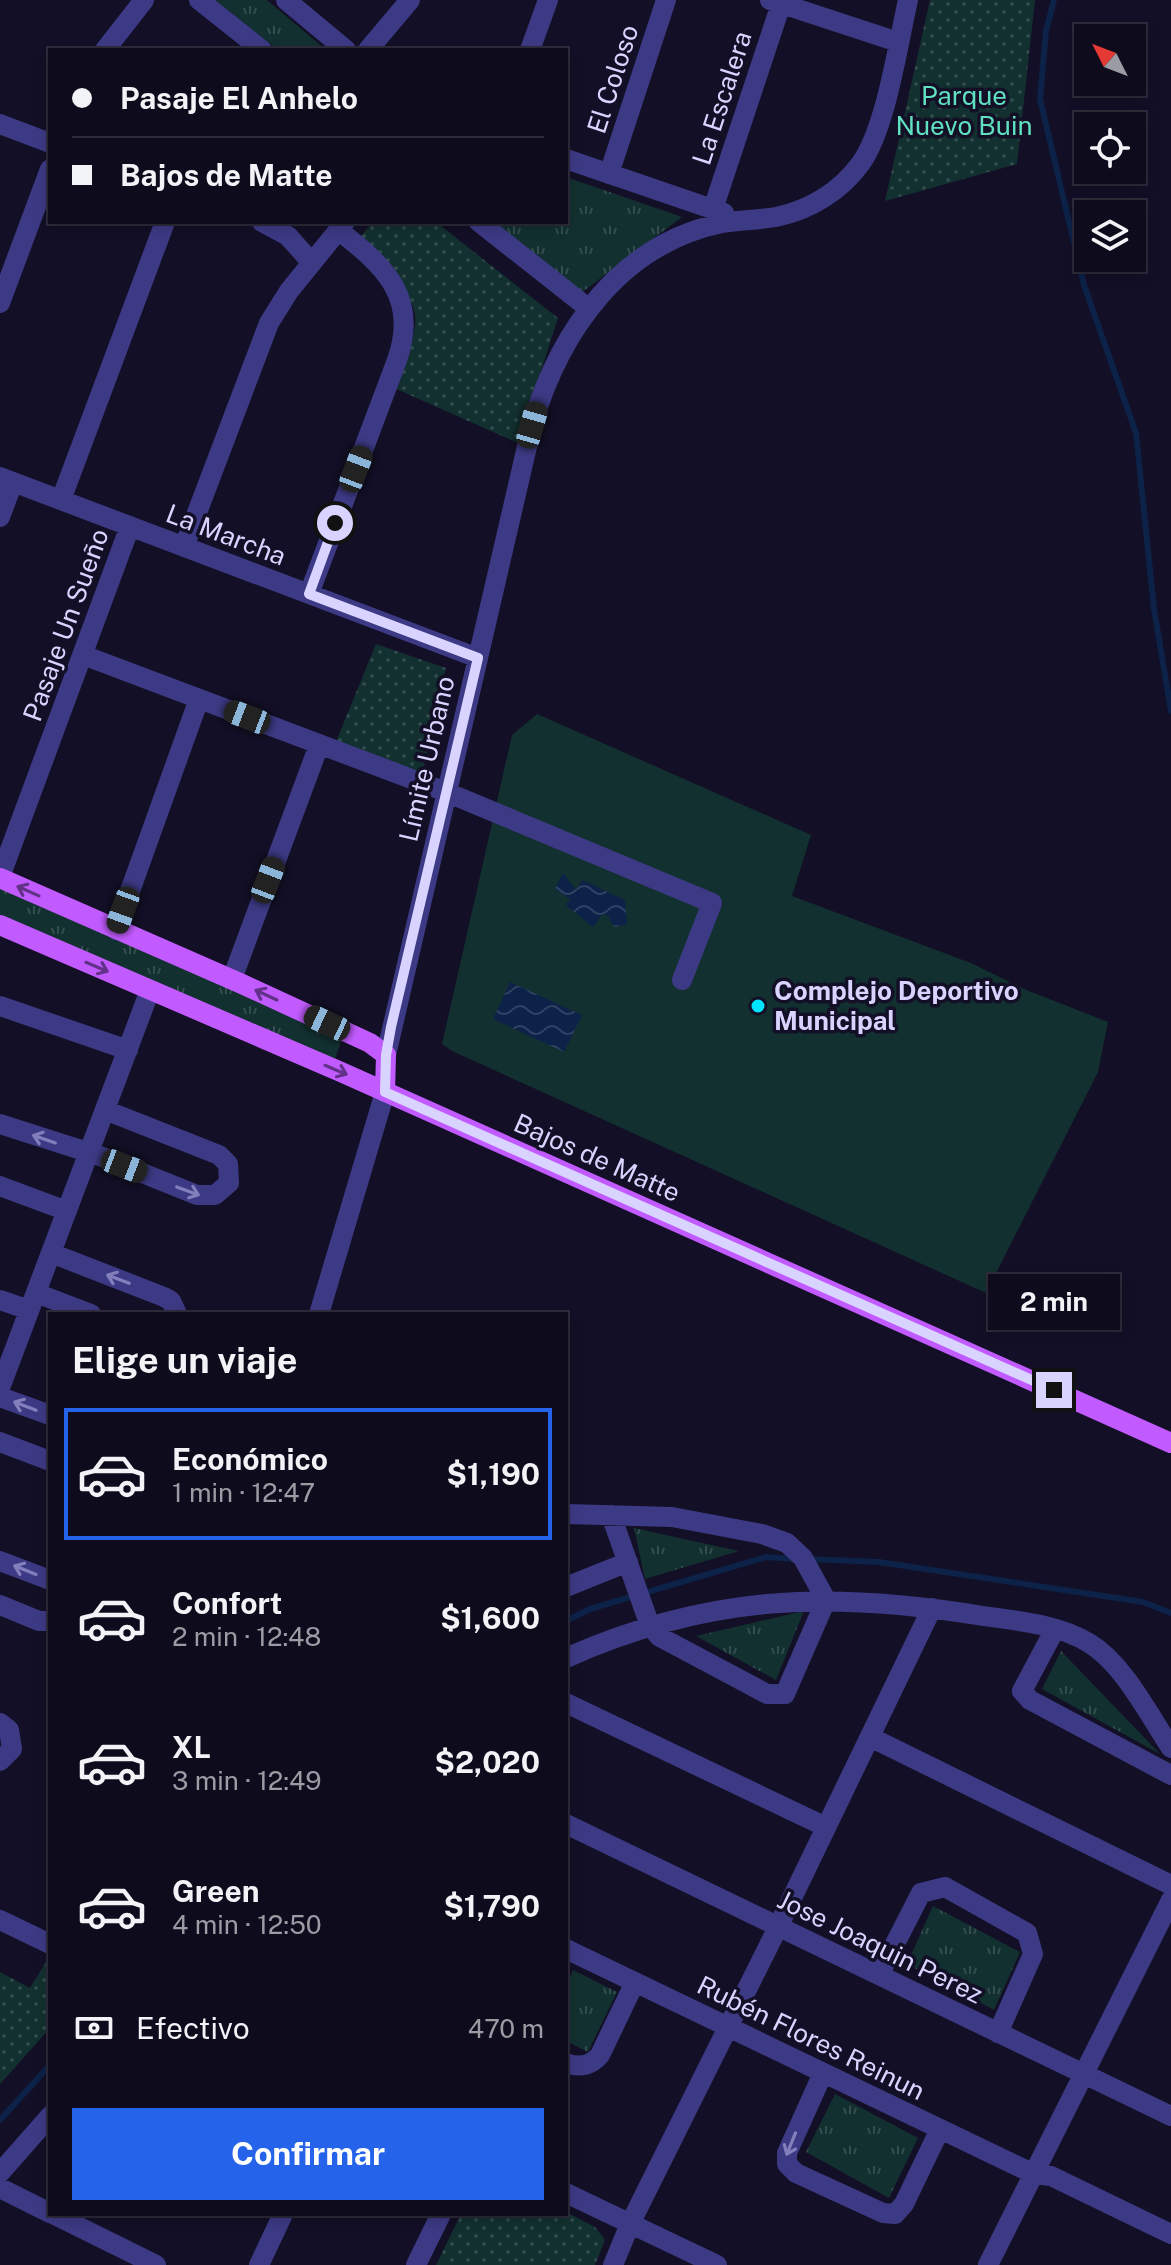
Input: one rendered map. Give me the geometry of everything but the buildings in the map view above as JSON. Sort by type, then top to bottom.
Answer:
[{"type":"main road","points":[[0,878],[370,1043],[386,1055],[385,1092]]},
{"type":"main road","name":"Bajos de Matte","points":[[0,925],[385,1092],[1171,1443]]},
{"type":"street","points":[[107,48],[144,0]]},
{"type":"street","points":[[199,0],[259,48]]},
{"type":"street","points":[[286,0],[344,48]]},
{"type":"street","points":[[370,48],[410,0]]},
{"type":"street","points":[[531,48],[548,0]]},
{"type":"street","name":"El Coloso","points":[[609,174],[666,0]]},
{"type":"street","name":"Límite Urbano","points":[[386,1055],[541,396],[562,347],[588,308],[619,275],[655,250],[704,228],[774,217],[805,208],[837,189],[852,175],[876,133],[908,0]]},
{"type":"street","points":[[775,2],[898,42]]},
{"type":"street","name":"La Escalera","points":[[713,209],[775,2]]},
{"type":"street","points":[[0,124],[48,142]]},
{"type":"street","points":[[568,160],[742,220]]},
{"type":"street","points":[[0,303],[48,174]]},
{"type":"street","points":[[61,500],[164,224]]},
{"type":"street","points":[[266,224],[288,236],[312,263]]},
{"type":"street","points":[[482,224],[588,308]]},
{"type":"street","points":[[184,547],[269,323],[282,301],[341,226],[394,284],[404,314],[404,330],[397,360],[309,594]]},
{"type":"street","points":[[0,517],[6,479]]},
{"type":"street","name":"La Marcha","points":[[6,479],[478,658]]},
{"type":"street","name":"Pasaje Un Sueño","points":[[0,878],[130,526]]},
{"type":"street","points":[[83,655],[446,792],[712,903],[682,980]]},
{"type":"street","points":[[116,930],[199,699]]},
{"type":"street","points":[[232,979],[319,745]]},
{"type":"street","points":[[0,1388],[4,1364],[32,1302],[150,990]]},
{"type":"street","points":[[0,1006],[128,1050]]},
{"type":"street","points":[[320,1312],[385,1092]]},
{"type":"street","points":[[0,1124],[89,1153],[203,1196],[215,1195],[229,1183],[228,1164],[219,1155],[105,1110]]},
{"type":"street","points":[[0,1186],[67,1211]]},
{"type":"street","points":[[51,1253],[164,1297],[171,1301],[176,1312]]},
{"type":"street","points":[[0,1300],[32,1302],[81,1312]]},
{"type":"street","points":[[0,1397],[48,1414]]},
{"type":"street","points":[[0,1442],[48,1460]]},
{"type":"street","points":[[568,1514],[672,1517],[762,1534],[787,1543],[805,1562],[826,1600]]},
{"type":"street","points":[[611,1515],[650,1626],[660,1637],[767,1694],[785,1694],[826,1600]]},
{"type":"street","points":[[0,1561],[48,1579]]},
{"type":"street","points":[[568,1586],[628,1562]]},
{"type":"street","points":[[568,1657],[650,1626],[749,1604],[826,1600],[932,1608],[1055,1629],[1090,1643],[1117,1668],[1171,1748]]},
{"type":"street","points":[[0,1605],[39,1621],[48,1621]]},
{"type":"street","points":[[613,2265],[630,2224],[932,1608]]},
{"type":"street","points":[[1055,1629],[1022,1691],[1030,1700],[1171,1775]]},
{"type":"street","points":[[568,1704],[826,1827]]},
{"type":"street","points":[[0,1723],[9,1730],[12,1749],[0,1761]]},
{"type":"street","points":[[870,1737],[1171,1885]]},
{"type":"street","name":"Jose Joaquin Perez","points":[[568,1825],[1171,2116]]},
{"type":"street","points":[[879,1975],[921,1893],[945,1887],[1027,1933],[1033,1954],[998,2033]]},
{"type":"street","points":[[988,2265],[1171,1900]]},
{"type":"street","points":[[0,1920],[48,1943]]},
{"type":"street","name":"Rubén Flores Reinun","points":[[568,1950],[1034,2174],[1051,2176],[1171,2234]]},
{"type":"street","points":[[568,2063],[583,2066],[600,2055],[635,1982]]},
{"type":"street","points":[[823,2073],[787,2153],[787,2164],[796,2173],[883,2213],[895,2214],[904,2204],[940,2129]]},
{"type":"street","points":[[0,2173],[48,2118]]},
{"type":"street","points":[[0,2188],[48,2211]]},
{"type":"street","points":[[568,2194],[717,2265]]},
{"type":"street","points":[[58,2216],[156,2265]]},
{"type":"street","points":[[259,2265],[282,2216]]},
{"type":"street","points":[[416,2265],[440,2216]]},
{"type":"green space","points":[[215,0],[267,0],[324,48],[275,48]]},
{"type":"green space","name":"Parque Nuevo Buin","points":[[930,0],[1035,0],[1017,164],[885,201]]},
{"type":"green space","points":[[568,178],[682,217],[581,293],[495,224],[568,224]]},
{"type":"green space","points":[[371,224],[439,224],[558,318],[518,443],[394,388],[412,342],[415,315],[401,284],[361,236]]},
{"type":"green space","points":[[376,644],[446,668],[422,776],[335,744]]},
{"type":"green space","name":"Complejo Deportivo Municipal","points":[[537,714],[811,835],[792,896],[971,963],[1024,989],[1108,1022],[1098,1072],[986,1293],[442,1044],[512,735]]},
{"type":"green space","points":[[0,886],[342,1039],[335,1059],[0,918]]},
{"type":"green space","points":[[634,1528],[739,1551],[645,1579]]},
{"type":"green space","points":[[804,1611],[776,1680],[696,1636]]},
{"type":"green space","points":[[1061,1651],[1160,1754],[1042,1689]]},
{"type":"green space","points":[[933,1906],[1020,1952],[994,2010],[907,1964]]},
{"type":"green space","points":[[48,1962],[48,2030],[0,2084],[0,1972],[30,1988]]},
{"type":"green space","points":[[573,1970],[617,1992],[588,2052],[568,2042],[568,1981]]},
{"type":"green space","points":[[835,2094],[918,2138],[889,2198],[806,2152]]},
{"type":"green space","points":[[568,2213],[595,2227],[605,2240],[595,2265],[436,2265],[460,2216],[568,2216]]},
{"type":"water","points":[[563,873],[576,890],[582,880],[625,900],[627,924],[614,927],[608,916],[602,914],[593,927],[566,905],[570,899],[555,889]]},
{"type":"water","points":[[510,982],[582,1015],[564,1052],[493,1019]]},
{"type":"waterway","points":[[1054,0],[1046,31],[1040,99],[1084,285],[1136,433],[1154,609],[1171,711]]},
{"type":"waterway","points":[[568,1620],[590,1609],[766,1557],[796,1559]]},
{"type":"waterway","points":[[808,1559],[879,1562],[1143,1602],[1171,1613]]},
{"type":"waterway","points":[[0,2120],[48,2067]]},
{"type":"place","name":"Complejo Deportivo Municipal","points":[[758,1006]]},
{"type":"route","points":[[335,523],[309,594],[478,658],[391,1027],[386,1055],[385,1092],[1054,1390]]}]
